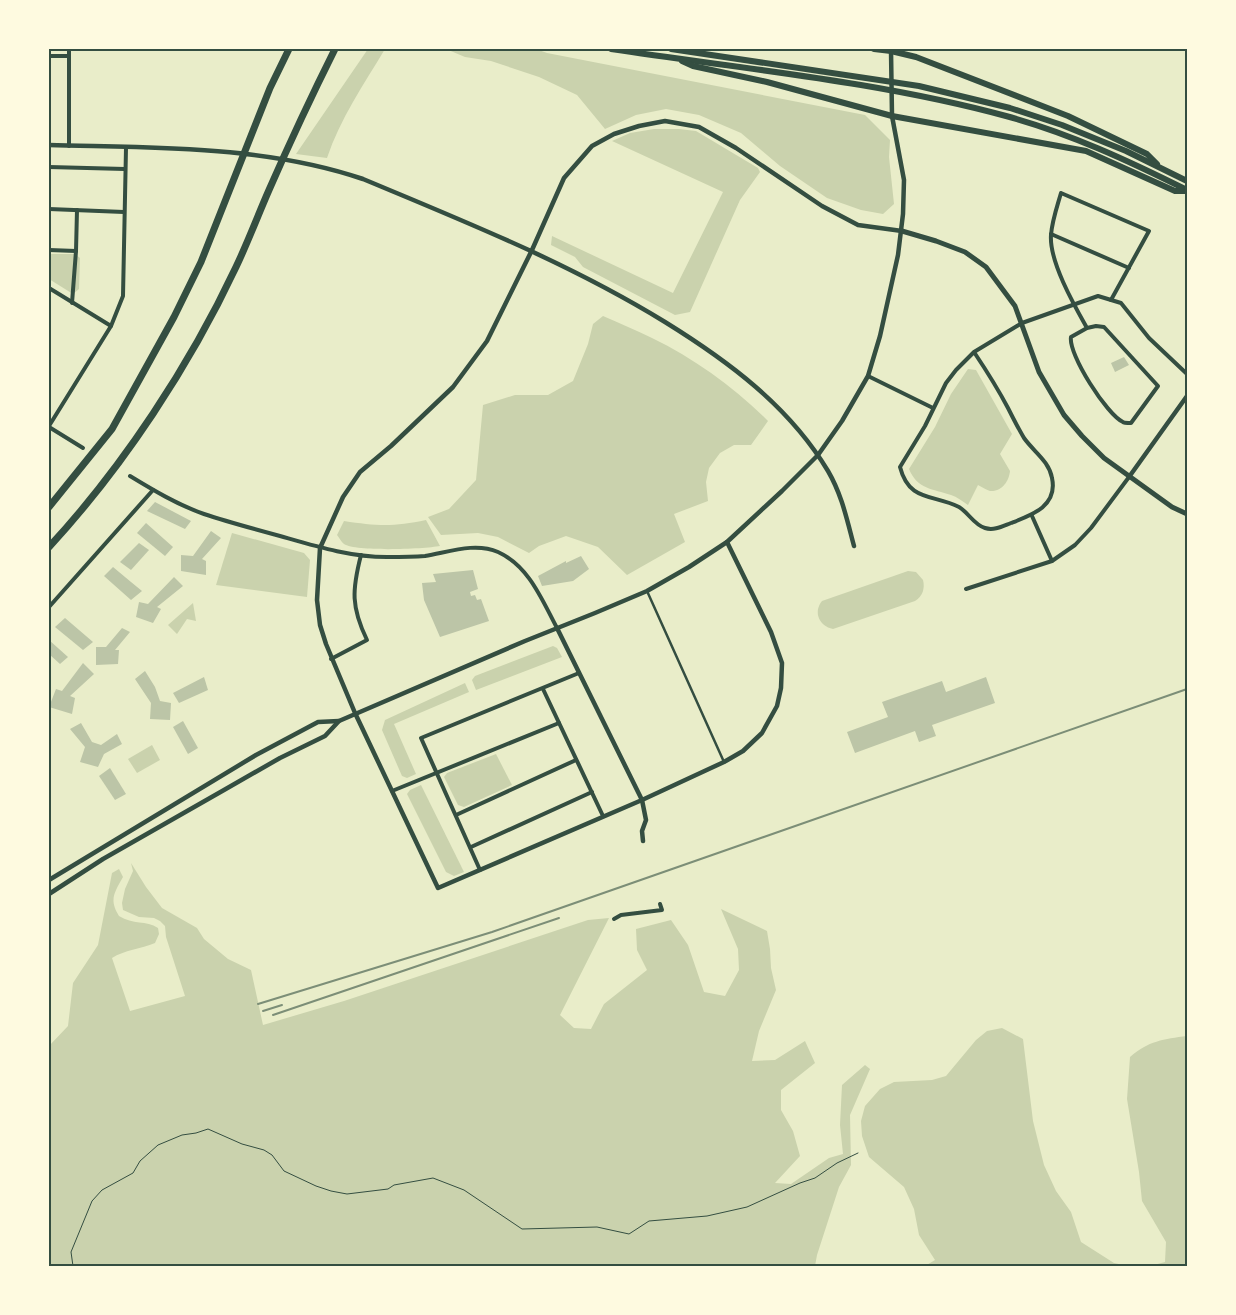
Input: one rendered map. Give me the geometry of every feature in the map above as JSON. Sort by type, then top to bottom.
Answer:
[{"type":"highway","points":[[49,507],[112,430],[178,309],[201,262],[270,88],[289,49]]},
{"type":"highway","points":[[49,547],[132,443],[177,375],[213,313],[233,273],[289,143],[335,49]]},
{"type":"highway","points":[[612,49],[919,95],[1007,116],[1122,159],[1187,191]]},
{"type":"highway","points":[[671,49],[918,86],[1010,108],[1062,125],[1126,151],[1187,181]]},
{"type":"highway","points":[[874,49],[891,50],[916,57],[1068,116],[1147,154],[1161,168]]},
{"type":"highway","points":[[907,49],[916,57]]},
{"type":"highway","points":[[674,57],[693,66],[767,82],[892,116],[1086,151],[1176,191],[1187,191]]},
{"type":"main road","points":[[902,231],[966,252],[986,267],[1009,296],[1022,323],[1039,372],[1064,415],[1104,458],[1172,507],[1187,514]]},
{"type":"street","points":[[69,146],[70,49]]},
{"type":"street","points":[[49,894],[103,860],[224,790],[280,758],[325,736],[339,721],[525,640],[647,590],[689,567],[727,542],[818,456],[868,376],[894,277],[902,231],[904,180],[892,116],[891,50]]},
{"type":"street","points":[[49,56],[69,56]]},
{"type":"street","points":[[727,542],[771,632],[782,663],[781,688],[776,706],[762,733],[743,751],[724,762],[642,800],[438,888],[331,659],[320,625],[317,600],[320,548],[343,497],[360,472],[391,446],[453,387],[487,341],[532,250],[564,178],[592,146],[614,134],[639,126],[665,121],[699,127],[736,148],[822,206],[858,225],[902,231]]},
{"type":"street","points":[[49,146],[224,152],[335,170],[363,179],[532,250],[647,310],[744,376],[788,419],[818,456],[843,502],[854,546]]},
{"type":"street","points":[[83,448],[49,426],[111,326],[123,296],[126,148]]},
{"type":"street","points":[[49,166],[125,169]]},
{"type":"street","points":[[1087,328],[1051,252],[1051,234],[1061,193],[1149,231],[1110,300]]},
{"type":"street","points":[[49,209],[124,212]]},
{"type":"street","points":[[72,303],[77,210]]},
{"type":"street","points":[[1051,234],[1129,268]]},
{"type":"street","points":[[49,250],[76,251]]},
{"type":"street","points":[[49,288],[111,326]]},
{"type":"street","points":[[974,352],[1025,440],[1044,460],[1053,479],[1052,496],[1047,505],[1032,516],[996,529],[985,528],[968,517],[960,508],[922,496],[912,490],[900,467],[925,426],[946,383],[974,352],[1022,323],[1098,296],[1122,303],[1149,338],[1187,374]]},
{"type":"street","points":[[1104,327],[1158,386],[1131,423],[1124,422],[1106,406],[1081,368],[1070,343],[1071,337],[1087,328],[1104,327]]},
{"type":"street","points":[[868,376],[933,408]]},
{"type":"street","points":[[966,589],[1052,561],[1075,545],[1091,528],[1187,396]]},
{"type":"street","points":[[130,476],[202,513],[320,548],[362,556],[386,557],[421,556],[473,547],[486,548],[511,559],[532,582],[557,628],[642,800],[646,814],[642,831],[643,840]]},
{"type":"street","points":[[49,607],[154,490]]},
{"type":"street","points":[[1032,516],[1052,561]]},
{"type":"street","points":[[331,659],[367,640],[358,622],[355,602],[355,580],[362,556]]},
{"type":"street","points":[[647,590],[724,762]]},
{"type":"street","points":[[480,870],[422,738],[579,673]]},
{"type":"street","points":[[542,689],[604,816]]},
{"type":"street","points":[[49,880],[256,755],[318,722],[339,721]]},
{"type":"street","points":[[392,791],[559,723]]},
{"type":"street","points":[[456,815],[576,760]]},
{"type":"street","points":[[471,847],[592,792]]},
{"type":"street","points":[[614,919],[620,915],[662,910],[660,904]]},
{"type":"path","points":[[73,1266],[70,1252],[92,1201],[102,1190],[133,1173],[140,1161],[158,1145],[182,1135],[208,1129],[242,1144],[264,1150],[272,1155],[284,1171],[331,1191],[347,1194],[388,1189],[394,1185],[433,1178],[464,1190],[522,1229],[597,1227],[629,1234],[649,1222],[707,1216],[747,1207],[815,1178],[837,1163],[858,1153]]},
{"type":"green space","points":[[368,49],[385,49],[339,129],[327,158],[296,154]]},
{"type":"green space","points":[[446,49],[536,49],[547,53],[865,115],[890,140],[889,157],[894,204],[883,214],[861,210],[827,198],[780,166],[741,133],[699,115],[666,109],[636,115],[605,129],[577,95],[539,77],[491,61],[465,57]]},
{"type":"green space","points":[[654,129],[696,131],[758,168],[760,172],[740,200],[690,312],[675,315],[583,267],[575,257],[551,245],[552,236],[673,293],[723,192],[612,141],[630,133]]},
{"type":"green space","points":[[49,254],[75,254],[80,258],[79,289],[73,294],[49,279]]},
{"type":"green space","points":[[603,316],[668,346],[699,365],[728,385],[768,421],[751,445],[734,445],[720,453],[709,468],[706,482],[708,501],[674,514],[685,542],[627,575],[598,547],[566,536],[539,546],[529,553],[498,537],[478,533],[441,535],[428,517],[449,509],[476,480],[483,405],[515,395],[548,395],[573,381],[588,344],[593,324]]},
{"type":"green space","points":[[968,369],[976,370],[1012,434],[1000,454],[1010,471],[1006,482],[1001,488],[994,491],[978,485],[968,505],[960,499],[926,487],[916,481],[909,469],[935,427],[951,394]]},
{"type":"green space","points":[[426,520],[440,546],[406,549],[351,547],[344,544],[337,535],[344,521],[385,525]]},
{"type":"green space","points":[[232,533],[304,553],[310,560],[307,597],[216,585]]},
{"type":"green space","points":[[908,571],[916,572],[923,580],[923,592],[915,601],[833,629],[821,622],[818,610],[822,601]]},
{"type":"green space","points":[[193,603],[196,621],[187,619],[177,634],[168,625]]},
{"type":"green space","points":[[553,646],[557,648],[562,657],[476,690],[472,680],[475,676]]},
{"type":"green space","points":[[465,683],[469,692],[394,724],[416,774],[407,778],[402,776],[382,730],[385,720]]},
{"type":"green space","points":[[152,745],[160,760],[137,773],[128,759]]},
{"type":"green space","points":[[496,754],[512,785],[464,807],[458,805],[444,777],[447,773]]},
{"type":"green space","points":[[421,785],[464,872],[454,876],[446,872],[407,794],[410,790]]},
{"type":"green space","points":[[131,863],[162,908],[197,928],[204,939],[228,959],[251,970],[263,1025],[344,1001],[588,920],[609,918],[560,1015],[574,1028],[591,1029],[604,1004],[647,970],[637,950],[636,929],[671,920],[688,945],[704,992],[725,996],[739,970],[738,949],[721,909],[767,931],[771,968],[776,990],[759,1031],[752,1061],[775,1060],[805,1041],[815,1063],[781,1090],[781,1110],[793,1131],[800,1156],[775,1183],[791,1184],[829,1158],[843,1154],[840,1125],[842,1085],[865,1065],[870,1069],[850,1115],[851,1165],[839,1187],[815,1266],[49,1266],[49,1046],[68,1026],[73,983],[98,945],[112,873],[119,869],[123,877],[115,892],[113,901],[119,916],[129,921],[149,924],[158,928],[159,934],[155,943],[112,958],[130,1011],[185,996],[166,937],[165,926],[154,918],[139,917],[123,910],[122,903],[125,889],[133,871]]},
{"type":"green space","points":[[1002,1028],[1023,1039],[1033,1121],[1044,1165],[1056,1191],[1071,1212],[1081,1242],[1114,1263],[1128,1266],[925,1266],[935,1260],[919,1235],[914,1209],[904,1187],[869,1157],[862,1136],[861,1121],[865,1106],[880,1089],[894,1082],[932,1080],[946,1076],[976,1040],[987,1031]]},
{"type":"green space","points":[[1187,1036],[1187,1266],[1150,1266],[1165,1262],[1166,1242],[1142,1201],[1127,1099],[1130,1057],[1150,1044]]},
{"type":"building","points":[[1124,357],[1129,365],[1115,372],[1111,363]]},
{"type":"building","points":[[155,502],[191,521],[185,529],[147,511]]},
{"type":"building","points":[[146,523],[173,547],[165,556],[137,533]]},
{"type":"building","points":[[211,531],[221,538],[202,559],[206,561],[206,575],[181,571],[181,555],[193,556]]},
{"type":"building","points":[[139,543],[149,550],[131,570],[120,562]]},
{"type":"building","points":[[581,556],[589,569],[573,581],[542,586],[538,576],[566,561],[566,563]]},
{"type":"building","points":[[113,567],[142,591],[131,600],[104,576]]},
{"type":"building","points":[[473,570],[478,589],[470,592],[471,596],[475,595],[477,600],[481,599],[489,621],[440,637],[424,600],[422,583],[436,582],[433,574]]},
{"type":"building","points":[[174,577],[183,586],[157,607],[161,609],[153,623],[136,617],[139,602],[148,604]]},
{"type":"building","points":[[65,618],[93,642],[83,650],[55,627]]},
{"type":"building","points":[[122,628],[130,632],[115,650],[119,650],[118,664],[96,665],[96,647],[106,647]]},
{"type":"building","points":[[49,640],[68,657],[60,664],[49,654]]},
{"type":"building","points":[[83,663],[94,674],[70,696],[75,698],[72,714],[49,707],[56,689],[62,691]]},
{"type":"building","points":[[145,671],[155,687],[160,701],[171,703],[170,720],[150,719],[151,703],[135,679]]},
{"type":"building","points":[[204,677],[208,690],[179,703],[173,693]]},
{"type":"building","points":[[986,677],[995,703],[932,725],[936,736],[919,742],[915,731],[855,753],[847,732],[888,717],[882,702],[942,681],[946,692]]},
{"type":"building","points":[[183,721],[198,748],[188,754],[173,727]]},
{"type":"building","points":[[81,723],[92,742],[101,745],[117,734],[122,744],[104,754],[98,767],[80,762],[85,747],[70,729]]},
{"type":"building","points":[[110,768],[126,794],[115,800],[99,776]]},
{"type":"railway","points":[[258,1004],[492,932],[1187,689]]},
{"type":"railway","points":[[273,1015],[559,918]]},
{"type":"railway","points":[[263,1011],[282,1005]]}]
